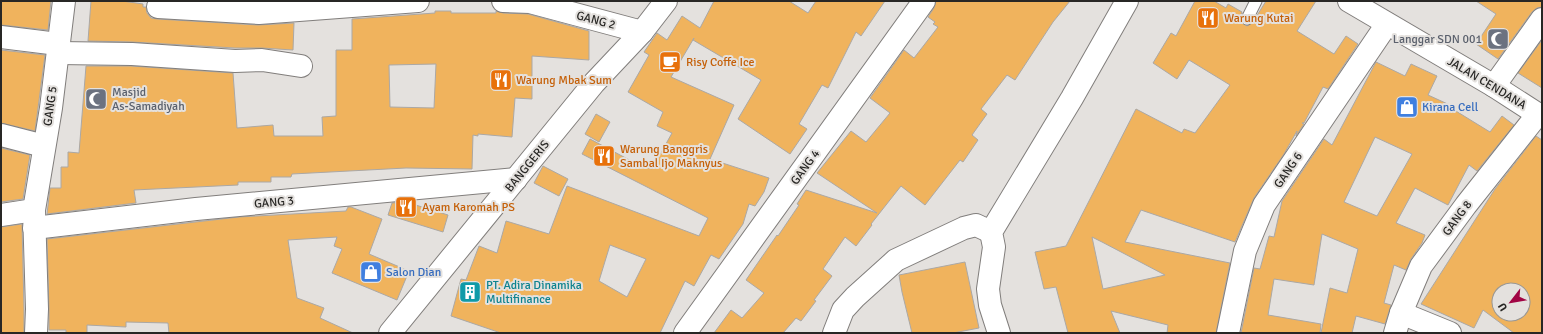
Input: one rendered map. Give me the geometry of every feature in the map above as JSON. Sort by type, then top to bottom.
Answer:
[{"type":"street","name":"GANG 5","points":[[36,333],[37,309],[34,219],[64,1]]},
{"type":"street","points":[[158,7],[259,13],[271,6],[418,1]]},
{"type":"street","name":"GANG 2","points":[[503,1],[530,2],[642,32]]},
{"type":"street","name":"BANGGERIS","points":[[390,333],[594,83],[642,32],[666,1]]},
{"type":"street","name":"GANG 4","points":[[685,333],[924,1]]},
{"type":"street","points":[[999,333],[990,305],[988,289],[994,247],[991,232],[1072,98],[1127,1]]},
{"type":"street","name":"JALAN CENDANA","points":[[1349,1],[1494,86],[1540,115]]},
{"type":"street","points":[[1494,86],[1542,19]]},
{"type":"street","name":"GANG 6","points":[[1228,333],[1245,251],[1264,206],[1387,24]]},
{"type":"street","points":[[1,37],[58,49],[235,61],[262,60],[302,66]]},
{"type":"street","name":"GANG 8","points":[[1395,333],[1401,313],[1421,266],[1466,205],[1540,115]]},
{"type":"street","points":[[1,135],[44,146]]},
{"type":"street","name":"GANG 3","points":[[1,216],[34,219],[204,209],[516,179]]},
{"type":"street","points":[[834,333],[843,310],[855,296],[896,260],[964,228],[976,225],[991,232]]},
{"type":"street","points":[[1401,313],[1450,333]]},
{"type":"lane","points":[[1247,19],[1256,1]]},
{"type":"building","points":[[1,1],[51,1],[48,30],[1,25]]},
{"type":"building","points":[[91,1],[122,1],[143,4],[143,7],[146,7],[147,13],[151,18],[157,19],[258,25],[294,23],[293,50],[88,41]]},
{"type":"building","points":[[714,1],[789,1],[808,13],[816,1],[885,1],[861,36],[856,32],[828,88],[822,85],[799,124],[807,129],[790,154],[738,119],[761,80],[693,40],[694,38],[671,77],[734,105],[710,159],[769,178],[764,192],[755,206],[749,204],[743,224],[719,259],[711,255],[694,286],[685,281],[660,333],[501,333],[451,316],[461,279],[466,280],[479,246],[497,253],[506,221],[549,234],[567,186],[699,236],[708,218],[582,154],[590,139],[637,164],[652,169],[672,133],[657,126],[663,112],[628,92],[649,55],[644,52],[657,33],[667,40],[682,16],[700,28]],"holes":[[[610,245],[646,259],[627,297],[599,281]]]},
{"type":"building","points":[[936,1],[1070,1],[1053,22],[1015,80],[1007,75],[981,109],[987,114],[972,135],[978,140],[963,162],[960,160],[925,205],[901,186],[856,246],[845,237],[823,269],[832,276],[814,300],[816,301],[801,321],[796,318],[783,333],[714,333],[731,310],[742,318],[764,293],[746,280],[799,205],[797,204],[806,190],[877,213],[817,173],[851,131],[866,142],[890,113],[870,98],[904,50],[914,58],[938,27],[933,24],[935,22],[928,17],[934,8]]},
{"type":"building","points":[[1195,1],[1214,1],[1226,8],[1228,4],[1242,12],[1240,19],[1241,22],[1247,26],[1253,22],[1266,1],[1316,1],[1297,31],[1334,54],[1346,36],[1358,44],[1328,89],[1323,87],[1304,123],[1302,123],[1304,124],[1296,136],[1297,131],[1284,154],[1254,198],[1235,242],[1141,210],[1125,242],[1230,263],[1216,333],[1167,333],[1168,325],[1111,311],[1120,333],[1068,333],[1056,287],[1044,289],[1035,252],[1066,246],[1136,109],[1182,133],[1184,129],[1195,133],[1230,85],[1189,60],[1177,79],[1153,63],[1171,33],[1176,36]],"holes":[[[1092,237],[1165,275],[1103,289]]]},
{"type":"building","points":[[1476,1],[1542,1],[1542,7],[1537,8],[1532,12],[1498,59],[1476,44],[1496,14]]},
{"type":"building","points":[[435,11],[451,11],[451,13],[496,13],[496,11],[503,13],[528,14],[589,31],[589,60],[532,56],[532,99],[515,98],[512,137],[478,134],[478,136],[473,135],[472,169],[406,168],[292,174],[291,177],[271,177],[271,182],[238,182],[238,185],[134,190],[136,203],[47,214],[50,188],[61,188],[61,167],[68,167],[68,152],[79,153],[86,66],[131,66],[233,73],[237,128],[273,125],[274,136],[323,136],[322,117],[336,116],[336,50],[352,50],[352,19],[435,13]],"holes":[[[436,64],[434,108],[390,107],[389,65]]]},
{"type":"building","points":[[1542,40],[1542,88],[1518,73]]},
{"type":"building","points":[[1,50],[45,55],[35,131],[1,123]]},
{"type":"building","points":[[1376,62],[1405,76],[1411,64],[1437,76],[1428,95],[1452,106],[1451,108],[1490,132],[1502,116],[1514,125],[1477,171],[1469,165],[1448,205],[1415,188],[1396,223],[1425,235],[1406,270],[1394,265],[1384,303],[1391,305],[1385,324],[1356,316],[1352,333],[1321,333],[1330,288],[1347,293],[1358,249],[1322,234],[1314,285],[1274,279],[1268,315],[1321,324],[1320,333],[1241,333],[1254,268],[1260,269],[1269,236],[1274,237],[1282,201],[1324,139],[1332,145]],"holes":[[[1375,137],[1412,154],[1377,216],[1344,202]]]},
{"type":"building","points":[[596,114],[610,122],[599,142],[585,134]]},
{"type":"building","points":[[1536,136],[1542,140],[1542,333],[1514,333],[1499,322],[1531,322],[1531,282],[1491,282],[1491,316],[1483,310],[1474,328],[1421,304],[1495,189]]},
{"type":"building","points":[[1,148],[30,155],[23,199],[1,202]]},
{"type":"building","points":[[543,166],[568,179],[559,196],[534,183]]},
{"type":"building","name":"Ayam Karomah PS","points":[[406,202],[448,215],[443,232],[388,215],[392,203]]},
{"type":"building","points":[[348,207],[382,219],[369,254],[409,271],[397,300],[332,273],[342,249],[334,246],[337,237],[288,240],[297,298],[324,308],[320,318],[353,333],[169,333],[168,323],[126,322],[126,327],[87,325],[87,333],[66,333],[66,330],[49,330],[47,239],[239,217],[346,211]]},
{"type":"building","points":[[22,224],[24,333],[1,333],[1,227]]},
{"type":"building","points":[[965,262],[979,328],[953,333],[912,333],[899,275]]},
{"type":"place","name":"Warung Kutai","points":[[1208,18]]},
{"type":"place","name":"Langgar SDN 001","points":[[1498,39]]},
{"type":"place","name":"Risy Coffe Ice","points":[[670,62]]},
{"type":"place","name":"Warung Mbak Sum","points":[[501,80]]},
{"type":"place","name":"Masjid As-Samadiyah","points":[[96,99]]},
{"type":"place","name":"Kirana Cell","points":[[1407,107]]},
{"type":"place","name":"Warung Banggris Sambal Ijo Maknyus","points":[[604,156]]},
{"type":"place","name":"Ayam Karomah PS","points":[[406,207]]},
{"type":"place","name":"Salon Dian","points":[[371,272]]},
{"type":"place","name":"PT. Adira Dinamika Multifinance","points":[[470,292]]}]
